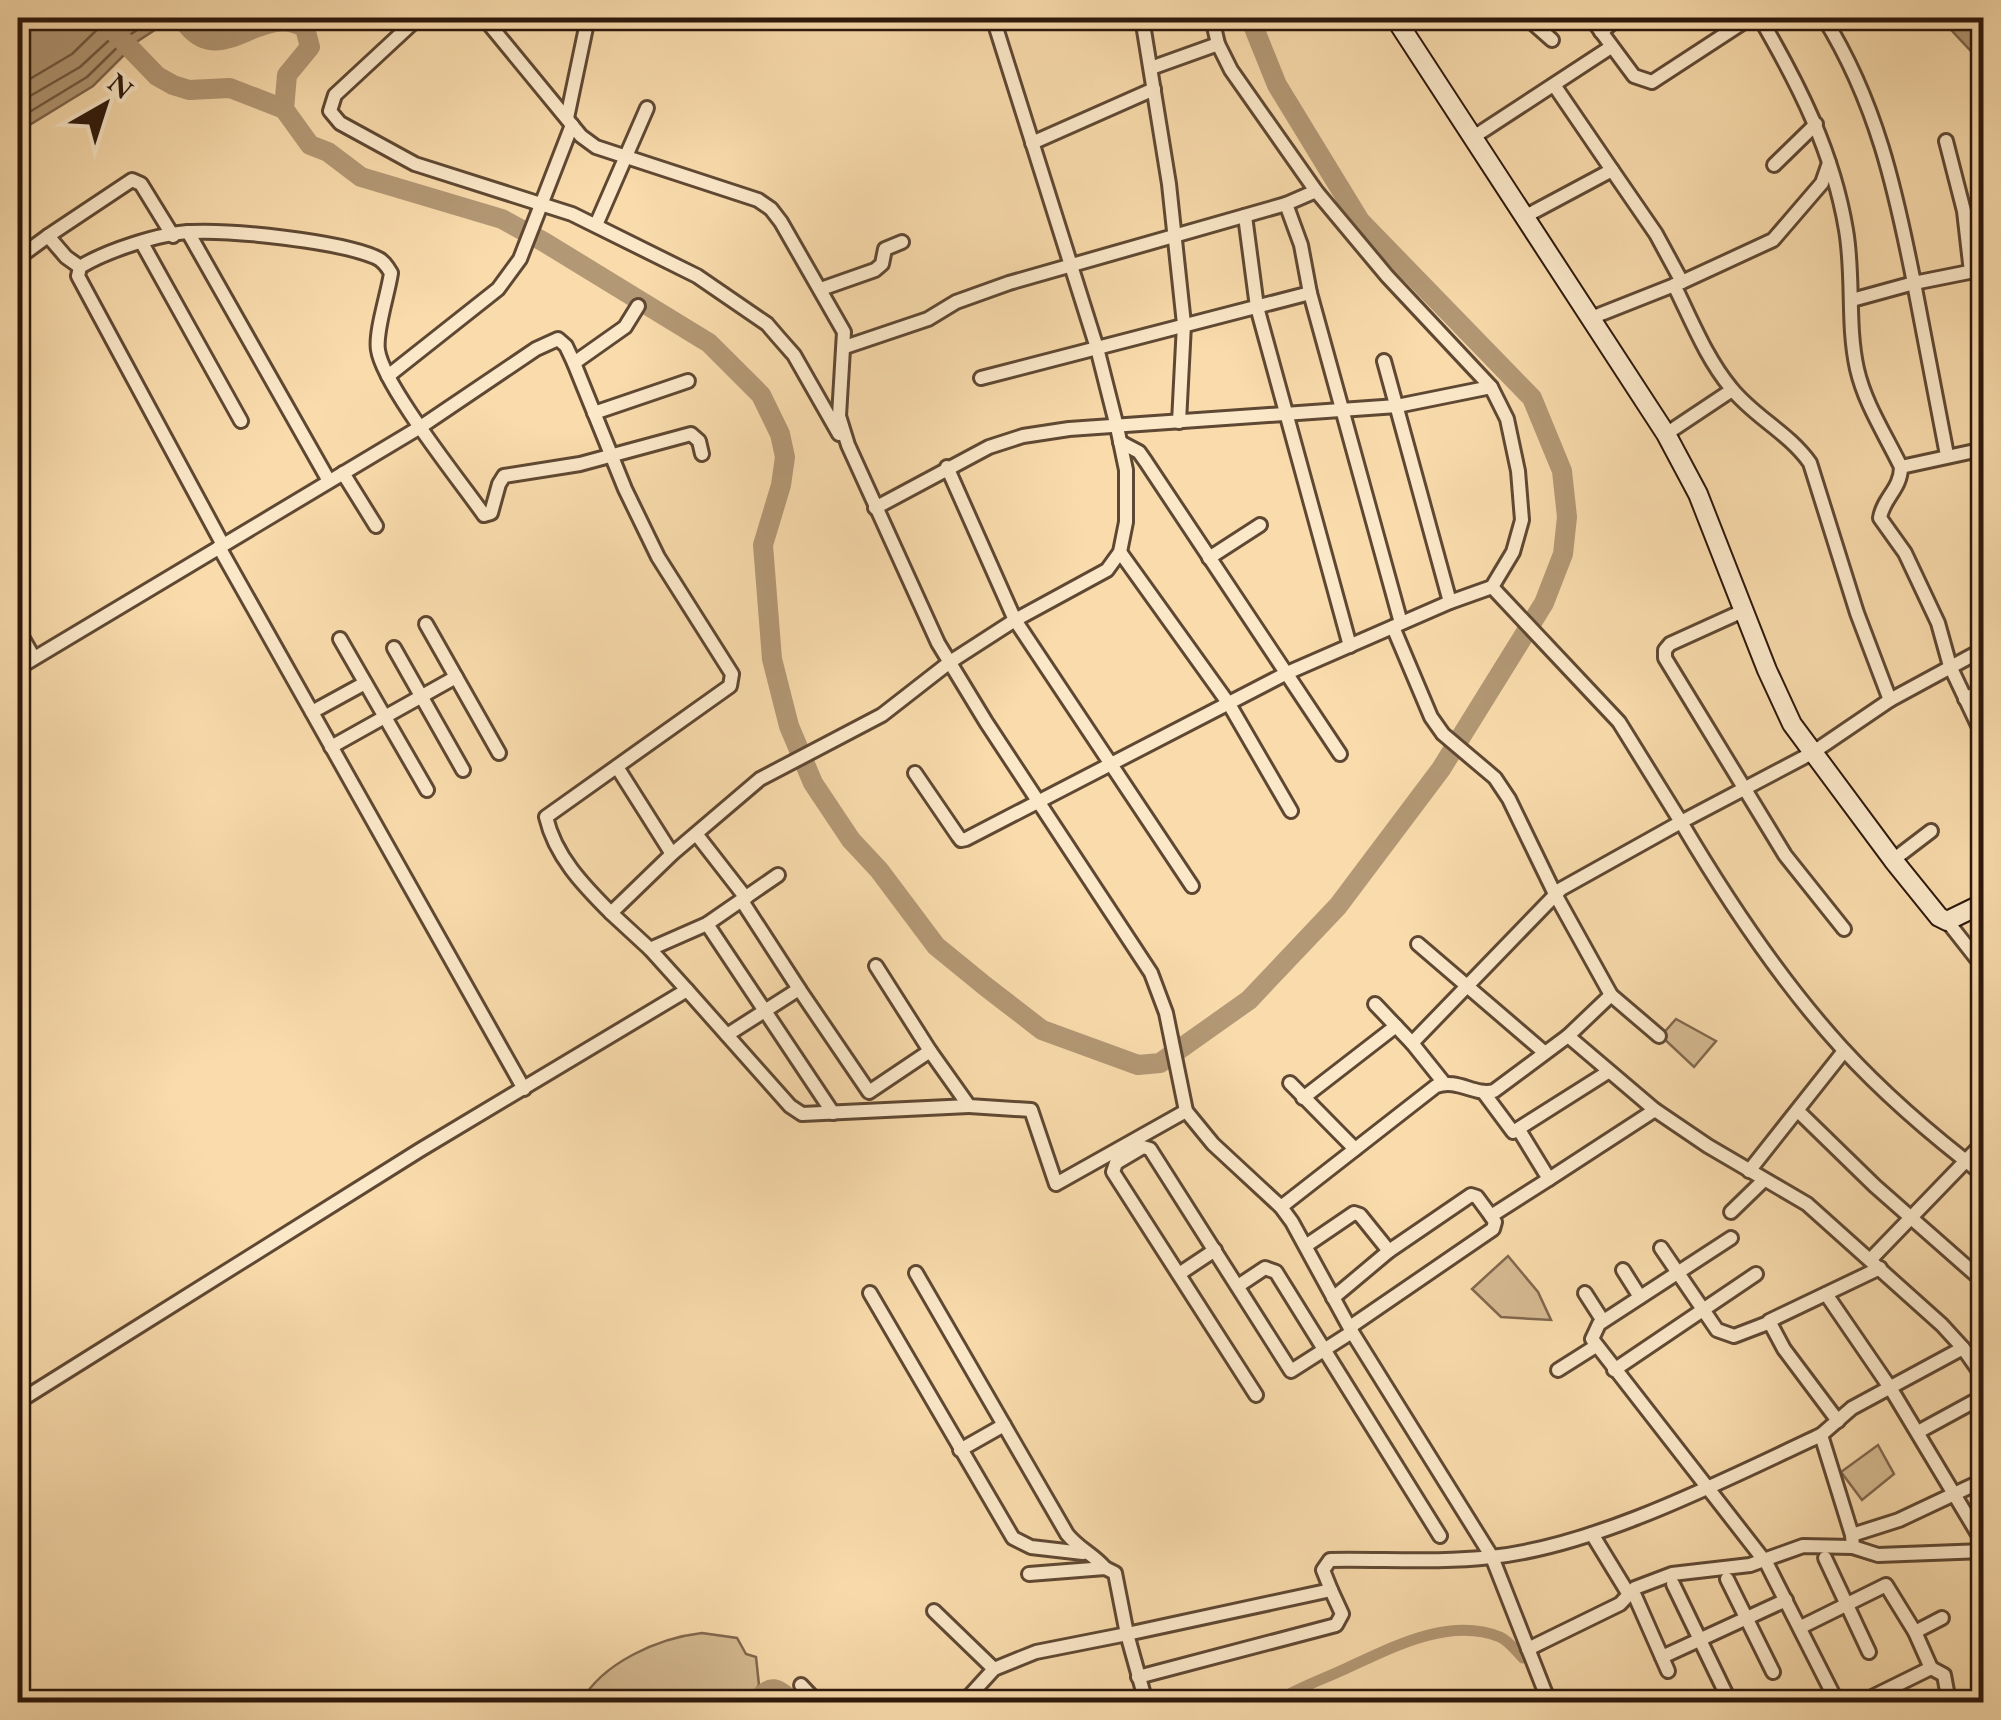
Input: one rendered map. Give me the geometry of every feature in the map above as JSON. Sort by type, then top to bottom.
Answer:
[{"type":"street","points":[[418,18],[335,95],[330,111],[340,122],[415,164],[542,202],[697,276],[766,324],[794,355],[848,445]]},
{"type":"street","points":[[484,18],[570,122],[596,147],[758,200],[781,222],[844,332],[839,416],[848,445],[926,621],[1037,802],[1151,972],[1166,1013],[1186,1111],[1213,1144],[1282,1207],[1351,1329],[1492,1557],[1549,1702]]},
{"type":"street","points":[[388,376],[471,311],[510,275],[520,258],[570,122],[588,18]]},
{"type":"street","points":[[610,913],[760,779],[882,715],[950,662],[1015,620],[1107,570],[1120,552],[1126,522],[1126,470],[1117,427],[1097,348],[993,18]]},
{"type":"street","points":[[1142,18],[1170,184],[1184,324],[1179,422]]},
{"type":"street","points":[[916,774],[961,840],[1288,673],[1492,587],[1514,552],[1522,520],[1518,471],[1507,419],[1490,387],[1387,276],[1316,191],[1231,70],[1218,44],[1212,18]]},
{"type":"street","points":[[1394,18],[1666,434],[1698,494],[1792,724],[1892,860],[1984,968]]},
{"type":"street","points":[[1526,18],[1552,40]]},
{"type":"street","points":[[1591,18],[1634,76],[1652,82],[1750,18]]},
{"type":"street","points":[[1602,32],[1618,18]]},
{"type":"street","points":[[1760,18],[1816,124],[1830,160],[1846,232],[1856,363],[1862,389],[1901,466],[1901,480],[1882,506],[1880,518],[1905,553],[1930,605],[1950,666],[1984,738]]},
{"type":"street","points":[[1824,18],[1866,98],[1893,178],[1948,456]]},
{"type":"street","points":[[1150,68],[1218,44]]},
{"type":"street","points":[[1472,138],[1612,47]]},
{"type":"street","points":[[1554,85],[1656,234],[1710,358],[1732,390],[1795,442],[1810,463],[1890,700]]},
{"type":"street","points":[[1032,143],[1154,89]]},
{"type":"street","points":[[596,225],[647,108]]},
{"type":"street","points":[[1774,165],[1816,124]]},
{"type":"street","points":[[1852,300],[1977,270],[1946,141]]},
{"type":"street","points":[[1591,318],[1678,284],[1772,240],[1822,183],[1830,160]]},
{"type":"street","points":[[1524,218],[1612,170]]},
{"type":"street","points":[[18,258],[132,180],[142,184],[173,236]]},
{"type":"street","points":[[845,347],[928,319],[956,302],[1068,264],[1286,204],[1316,191]]},
{"type":"street","points":[[1286,204],[1344,410],[1397,625],[1430,717],[1495,778],[1611,995],[1659,1036]]},
{"type":"street","points":[[1245,216],[1256,306],[1350,646]]},
{"type":"street","points":[[188,232],[328,481]]},
{"type":"street","points":[[80,267],[142,243],[188,232],[280,238],[375,257],[391,273],[377,347],[388,376],[484,515],[491,513],[504,476],[550,471],[691,434],[700,441],[702,454]]},
{"type":"street","points":[[48,236],[66,258],[80,267]]},
{"type":"street","points":[[820,288],[875,270],[882,264],[885,249],[902,242]]},
{"type":"street","points":[[142,243],[241,421]]},
{"type":"street","points":[[80,267],[78,276],[221,546],[524,1088]]},
{"type":"street","points":[[981,378],[1310,292]]},
{"type":"street","points":[[574,363],[625,327],[638,306]]},
{"type":"street","points":[[18,668],[422,426],[550,340],[563,342],[658,557],[732,674],[732,680],[693,714],[546,816],[554,841],[578,880],[650,950],[790,1106],[802,1114],[968,1106],[1033,1111],[1056,1184],[1186,1111]]},
{"type":"street","points":[[1384,361],[1450,602]]},
{"type":"street","points":[[594,413],[688,380]]},
{"type":"street","points":[[875,508],[989,446],[1023,436],[1398,406],[1490,387]]},
{"type":"street","points":[[1666,434],[1732,390]]},
{"type":"street","points":[[1120,442],[1139,452],[1340,754]]},
{"type":"street","points":[[1901,466],[1984,449]]},
{"type":"street","points":[[948,467],[1015,620],[1192,886]]},
{"type":"street","points":[[343,474],[376,526]]},
{"type":"street","points":[[1209,558],[1260,525]]},
{"type":"street","points":[[1120,552],[1228,704],[1292,811]]},
{"type":"street","points":[[1492,587],[1619,722],[1708,867],[1844,1051],[1984,1176]]},
{"type":"street","points":[[1745,610],[1670,644],[1665,658],[1785,854],[1844,929]]},
{"type":"street","points":[[426,624],[499,753]]},
{"type":"street","points":[[18,630],[34,658]]},
{"type":"street","points":[[340,640],[427,790]]},
{"type":"street","points":[[394,648],[463,770]]},
{"type":"street","points":[[1412,1043],[1555,894],[1632,846],[1812,752],[1890,700],[1984,649]]},
{"type":"street","points":[[331,746],[456,677]]},
{"type":"street","points":[[312,712],[364,683]]},
{"type":"street","points":[[1965,698],[1984,689]]},
{"type":"street","points":[[616,768],[672,854]]},
{"type":"street","points":[[1892,860],[1931,831]]},
{"type":"street","points":[[697,835],[744,899],[878,1111]]},
{"type":"street","points":[[650,950],[708,924],[778,875]]},
{"type":"street","points":[[1947,921],[1984,904]]},
{"type":"street","points":[[708,924],[832,1113]]},
{"type":"street","points":[[1418,944],[1544,1052]]},
{"type":"street","points":[[876,966],[968,1106]]},
{"type":"street","points":[[727,1036],[798,989]]},
{"type":"street","points":[[18,1402],[420,1150],[687,990]]},
{"type":"street","points":[[1484,1094],[1506,1084],[1568,1036],[1611,995]]},
{"type":"street","points":[[1375,1004],[1444,1083]]},
{"type":"street","points":[[1303,1098],[1396,1026]]},
{"type":"street","points":[[1568,1036],[1655,1110],[1749,1172],[1807,1204],[1964,1348],[1984,1378]]},
{"type":"street","points":[[869,1092],[930,1050]]},
{"type":"street","points":[[1749,1172],[1844,1051]]},
{"type":"street","points":[[1282,1207],[1444,1083],[1457,1083],[1484,1094],[1509,1130],[1519,1130],[1608,1072]]},
{"type":"street","points":[[1290,1083],[1355,1149]]},
{"type":"street","points":[[1491,1216],[1655,1110]]},
{"type":"street","points":[[1798,1111],[1984,1282]]},
{"type":"street","points":[[1519,1130],[1549,1179]]},
{"type":"street","points":[[1662,1248],[1703,1310],[1724,1335],[1734,1336],[1768,1324],[1771,1318],[1826,1294],[1875,1264],[1910,1216],[1984,1142]]},
{"type":"street","points":[[1256,1395],[1113,1172],[1116,1162],[1143,1146],[1150,1149],[1291,1371],[1496,1225],[1477,1197],[1471,1195],[1388,1251],[1333,1298]]},
{"type":"street","points":[[1731,1212],[1764,1180]]},
{"type":"street","points":[[1307,1246],[1354,1213],[1388,1251]]},
{"type":"street","points":[[1732,1238],[1603,1321],[1593,1330],[1592,1339],[1767,1565],[1837,1702]]},
{"type":"street","points":[[1179,1274],[1216,1250]]},
{"type":"street","points":[[1238,1286],[1271,1268],[1440,1536]]},
{"type":"street","points":[[1623,1270],[1640,1297]]},
{"type":"street","points":[[916,1273],[1067,1534],[1083,1552],[1115,1573],[1146,1702]]},
{"type":"street","points":[[1614,1370],[1756,1274]]},
{"type":"street","points":[[870,1293],[1013,1538],[1030,1547],[1083,1552]]},
{"type":"street","points":[[1585,1293],[1603,1321]]},
{"type":"street","points":[[1821,1434],[1853,1541],[1878,1555],[1984,1547],[1892,1389],[1826,1294]]},
{"type":"street","points":[[1768,1324],[1838,1421]]},
{"type":"street","points":[[1558,1370],[1596,1346]]},
{"type":"street","points":[[1138,1677],[1336,1625],[1342,1614],[1324,1570],[1330,1560],[1492,1557],[1592,1534],[1821,1434],[1852,1408],[1964,1348]]},
{"type":"street","points":[[1918,1432],[1984,1396]]},
{"type":"street","points":[[960,1450],[1004,1425]]},
{"type":"street","points":[[1528,1649],[1672,1574],[1767,1565],[1803,1546],[1853,1541],[1984,1480]]},
{"type":"street","points":[[1592,1534],[1632,1594],[1668,1671]]},
{"type":"street","points":[[1824,1558],[1869,1652]]},
{"type":"street","points":[[1029,1574],[1105,1568]]},
{"type":"street","points":[[1727,1579],[1773,1672]]},
{"type":"street","points":[[1673,1584],[1730,1702]]},
{"type":"street","points":[[1801,1627],[1886,1584],[1932,1668]]},
{"type":"street","points":[[964,1702],[994,1669],[1036,1652],[1330,1590]]},
{"type":"street","points":[[1662,1657],[1786,1600]]},
{"type":"street","points":[[934,1611],[994,1669]]},
{"type":"street","points":[[1915,1632],[1942,1618]]},
{"type":"street","points":[[1862,1702],[1932,1668],[1939,1670],[1947,1682],[1949,1702]]},
{"type":"street","points":[[802,1685],[817,1702]]},
{"type":"shaded area","points":[[1676,1019],[1716,1041],[1694,1067],[1661,1036]]},
{"type":"shaded area","points":[[1508,1256],[1538,1292],[1551,1320],[1501,1317],[1472,1289]]},
{"type":"shaded area","points":[[1878,1445],[1894,1474],[1862,1500],[1841,1472]]},
{"type":"shaded area","points":[[702,1633],[737,1638],[746,1654],[756,1657],[759,1685],[748,1701],[721,1702],[696,1694],[644,1703],[581,1702],[590,1688],[617,1664],[667,1640]]},
{"type":"water","points":[[18,18],[173,18],[138,41],[93,86],[18,132]]},
{"type":"water","points":[[1940,18],[1983,18],[1983,64]]},
{"type":"waterway","points":[[101,18],[157,76],[173,85],[189,90],[230,88],[284,109]]},
{"type":"waterway","points":[[182,18],[196,34],[210,40],[225,39],[272,23],[288,22],[305,28],[310,47],[287,75],[284,109]]},
{"type":"waterway","points":[[284,109],[310,145],[328,152],[361,177],[502,219],[544,242],[709,343],[761,395],[780,434],[785,457],[763,545],[772,659],[789,726],[813,783],[851,840],[879,870],[936,946],[985,986],[1042,1030],[1138,1065],[1160,1063],[1249,1000],[1338,906],[1441,769],[1544,603],[1563,554],[1567,517],[1562,471],[1532,398],[1360,221],[1277,85],[1250,18]]},
{"type":"waterway","points":[[1848,1553],[1872,1560]]},
{"type":"waterway","points":[[1275,1702],[1381,1652],[1441,1632],[1481,1631],[1500,1637],[1523,1658]]},
{"type":"waterway","points":[[1538,1652],[1560,1640]]},
{"type":"waterway","points":[[752,1702],[769,1685],[786,1690],[799,1702]]},
{"type":"waterway","points":[[664,1702],[701,1698],[714,1702]]}]
